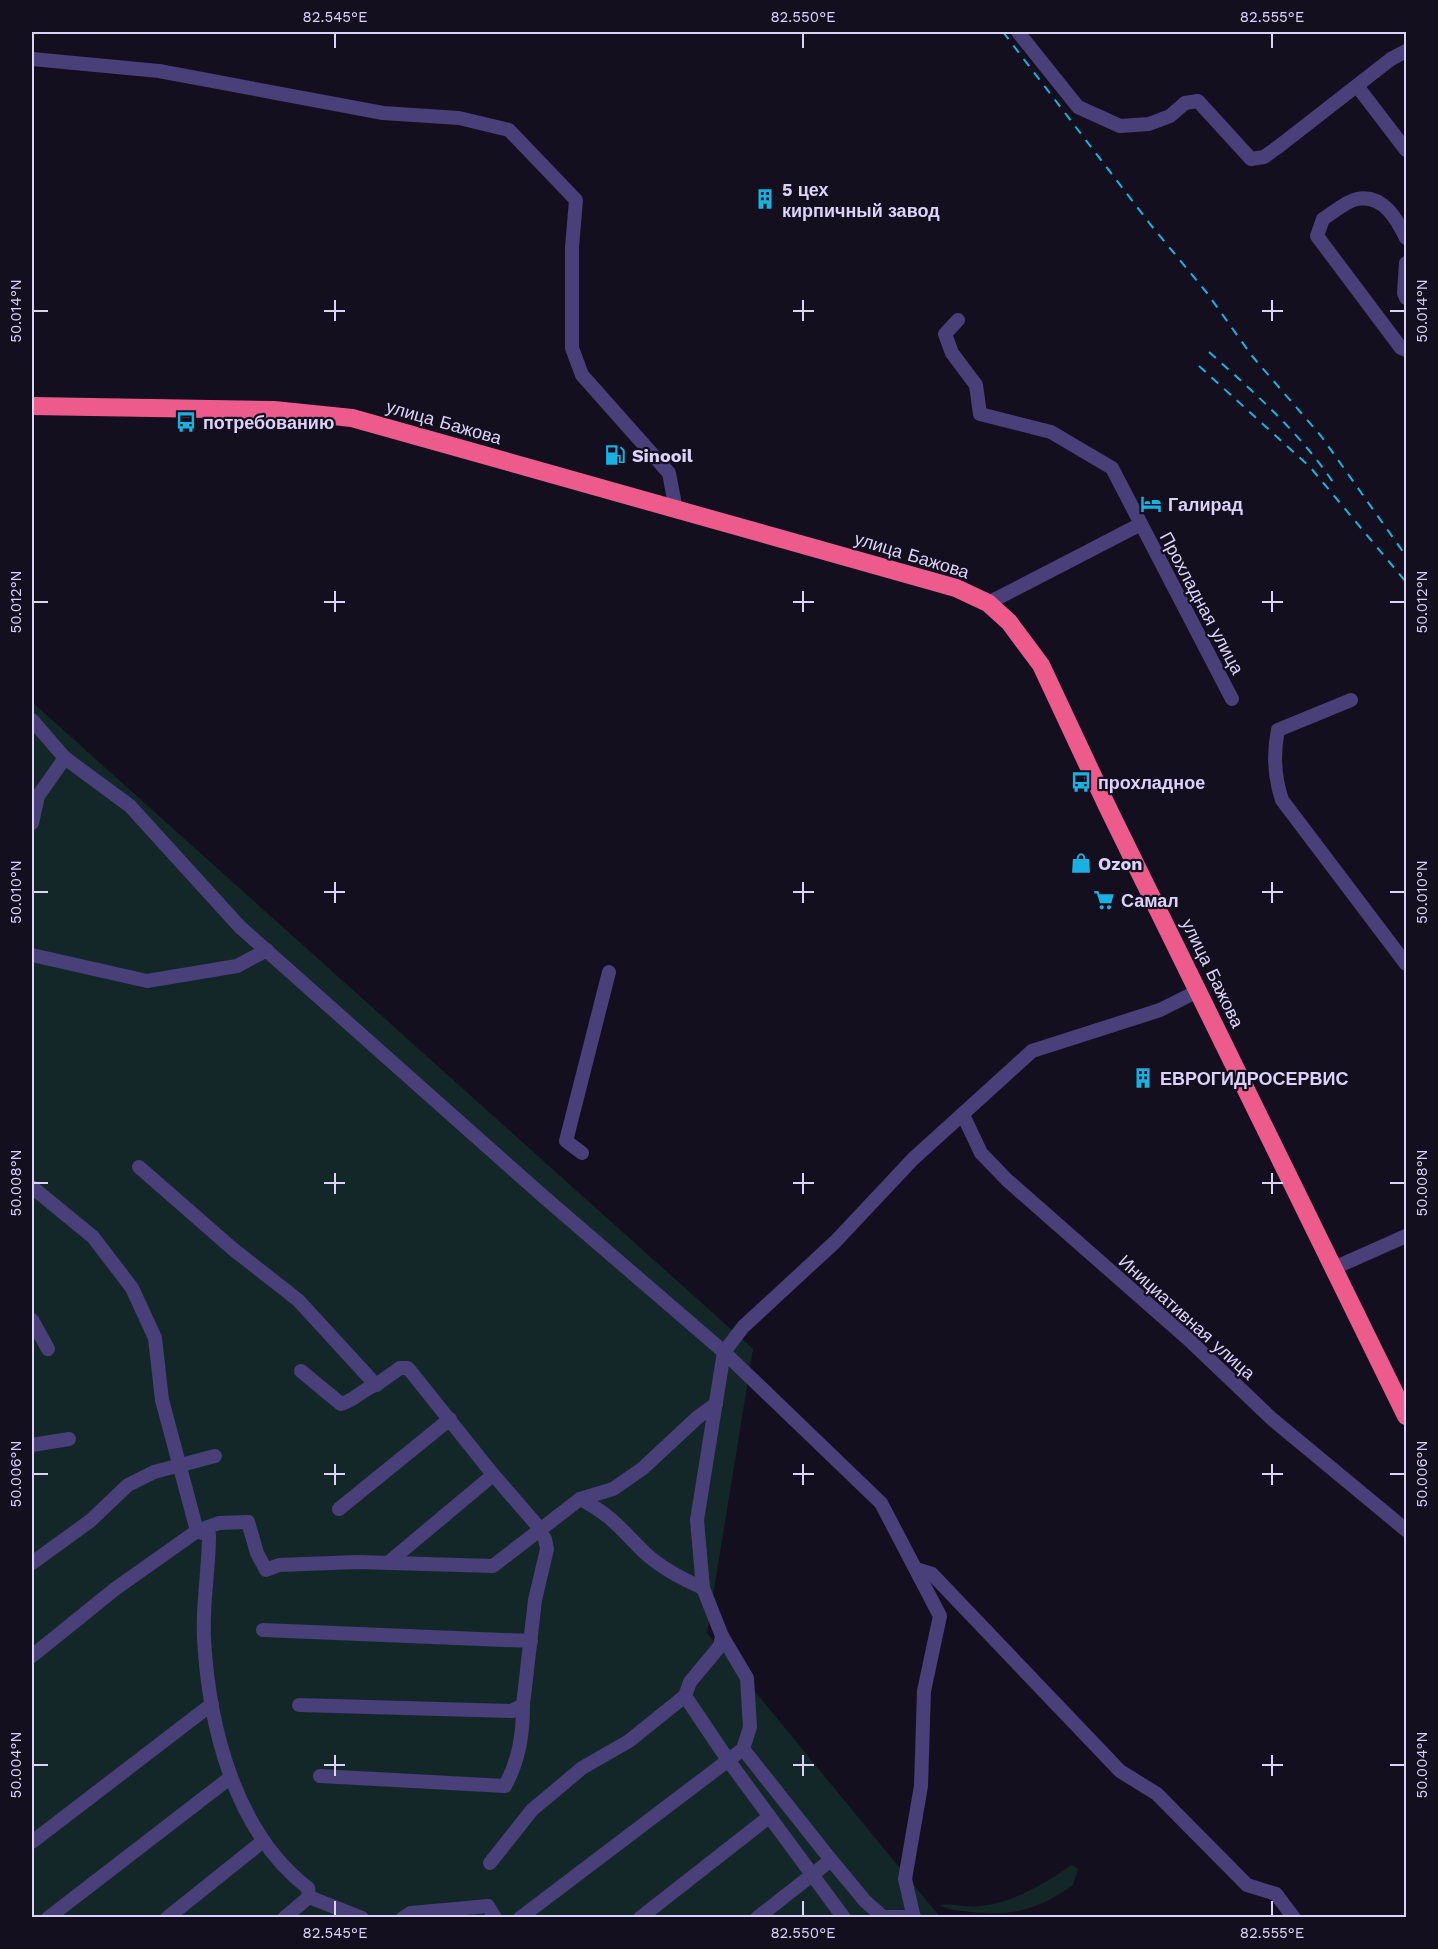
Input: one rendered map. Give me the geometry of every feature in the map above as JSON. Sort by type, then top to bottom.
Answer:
[{"type":"highway","name":"улица Бажова","points":[[32,406],[274,410],[352,418],[956,588],[988,603],[1010,622],[1041,665],[1107,806],[1407,1416]]},
{"type":"street","points":[[1017,32],[1078,107],[1120,126],[1149,124],[1170,116],[1185,104],[1198,101],[1251,159],[1264,157],[1391,59],[1407,51]]},
{"type":"street","points":[[32,59],[159,71],[382,113],[459,118],[509,129],[576,200],[572,247],[572,348],[582,375],[669,473],[676,510]]},
{"type":"street","points":[[1357,86],[1407,150]]},
{"type":"street","points":[[1407,238],[1396,216],[1380,202],[1357,199],[1323,219],[1317,236],[1401,348],[1407,350]]},
{"type":"street","points":[[1407,263],[1404,293],[1407,298]]},
{"type":"street","name":"Прохладная улица","points":[[958,320],[945,334],[952,353],[976,386],[980,414],[1051,432],[1112,468],[1232,699]]},
{"type":"street","name":"Прохладная улица","points":[[988,603],[1141,524]]},
{"type":"street","points":[[1351,700],[1278,730],[1274,750],[1276,782],[1282,800],[1407,964]]},
{"type":"street","points":[[32,720],[65,758],[130,806],[240,927],[544,1197],[724,1352],[881,1503],[940,1616],[924,1691],[921,1786],[905,1879],[914,1917],[883,1917],[865,1901],[743,1749]]},
{"type":"street","points":[[32,823],[38,796],[65,758]]},
{"type":"street","points":[[32,955],[147,981],[213,967],[237,966],[267,950]]},
{"type":"street","points":[[582,1153],[566,1141],[609,972]]},
{"type":"street","points":[[520,1917],[743,1749],[750,1727],[747,1678],[722,1636],[703,1587],[697,1520],[724,1352],[743,1327],[835,1242],[913,1159],[1032,1051],[1160,1010],[1198,991]]},
{"type":"street","name":"Инициативная улица","points":[[963,1115],[981,1153],[1007,1180],[1188,1339],[1272,1419],[1407,1530]]},
{"type":"street","points":[[139,1167],[234,1250],[298,1300],[376,1385]]},
{"type":"street","points":[[32,1187],[93,1237],[132,1287],[155,1338],[162,1400],[181,1464],[196,1531]]},
{"type":"street","points":[[1334,1268],[1407,1236]]},
{"type":"street","points":[[32,1320],[48,1349]]},
{"type":"street","points":[[302,1371],[341,1404],[354,1401],[368,1387],[376,1385],[400,1368],[408,1368],[541,1531],[547,1549],[535,1600],[523,1705],[523,1726],[516,1765],[505,1786],[320,1776]]},
{"type":"street","points":[[32,1656],[115,1588],[196,1531],[219,1523],[248,1522],[257,1553],[266,1570],[279,1565],[389,1562],[493,1566],[580,1499],[614,1489],[642,1469],[691,1423],[716,1404]]},
{"type":"street","points":[[339,1509],[450,1419]]},
{"type":"street","points":[[32,1445],[69,1439]]},
{"type":"street","points":[[32,1563],[90,1521],[128,1485],[154,1472],[215,1456]]},
{"type":"street","points":[[389,1562],[493,1475]]},
{"type":"street","points":[[580,1499],[613,1518],[645,1553],[679,1578],[703,1587]]},
{"type":"street","points":[[196,1531],[209,1535],[204,1637],[212,1704],[231,1777],[262,1842],[295,1878],[308,1888],[309,1897]]},
{"type":"street","points":[[916,1569],[932,1574],[1120,1771],[1157,1794],[1247,1886],[1276,1894],[1294,1917]]},
{"type":"street","points":[[263,1630],[531,1641]]},
{"type":"street","points":[[490,1863],[532,1810],[582,1768],[629,1741],[685,1696],[690,1682],[720,1646],[722,1636]]},
{"type":"street","points":[[685,1696],[769,1817],[844,1917]]},
{"type":"street","points":[[32,1842],[212,1704]]},
{"type":"street","points":[[299,1705],[512,1712],[523,1705]]},
{"type":"street","points":[[48,1917],[231,1777]]},
{"type":"street","points":[[640,1917],[769,1817]]},
{"type":"street","points":[[167,1917],[262,1842]]},
{"type":"street","points":[[757,1917],[831,1860]]},
{"type":"street","points":[[284,1917],[309,1897]]},
{"type":"street","points":[[309,1897],[362,1917]]},
{"type":"street","points":[[403,1917],[411,1913],[488,1906],[495,1917]]},
{"type":"green space","points":[[32,702],[753,1349],[707,1633],[940,1917],[32,1917]]},
{"type":"green space","points":[[1072,1865],[1078,1869],[1073,1885],[1036,1906],[1013,1912],[986,1913],[955,1910],[939,1905],[994,1904],[1040,1885]]},
{"type":"railway","points":[[1003,32],[1150,224],[1207,293],[1252,356],[1321,436],[1406,556]]},
{"type":"railway","points":[[1209,352],[1292,431],[1335,485]]},
{"type":"railway","points":[[1199,366],[1310,467],[1406,582]]},
{"type":"place","name":"5 цех кирпичный завод","points":[[765,199]]},
{"type":"place","name":"потребованию","points":[[186,422]]},
{"type":"place","name":"Sinooil","points":[[615,455]]},
{"type":"place","name":"Галирад","points":[[1151,504]]},
{"type":"place","name":"прохладное","points":[[1081,782]]},
{"type":"place","name":"Ozon","points":[[1081,863]]},
{"type":"place","name":"Самал","points":[[1104,900]]},
{"type":"place","name":"ЕВРОГИДРОСЕРВИС","points":[[1143,1078]]}]
